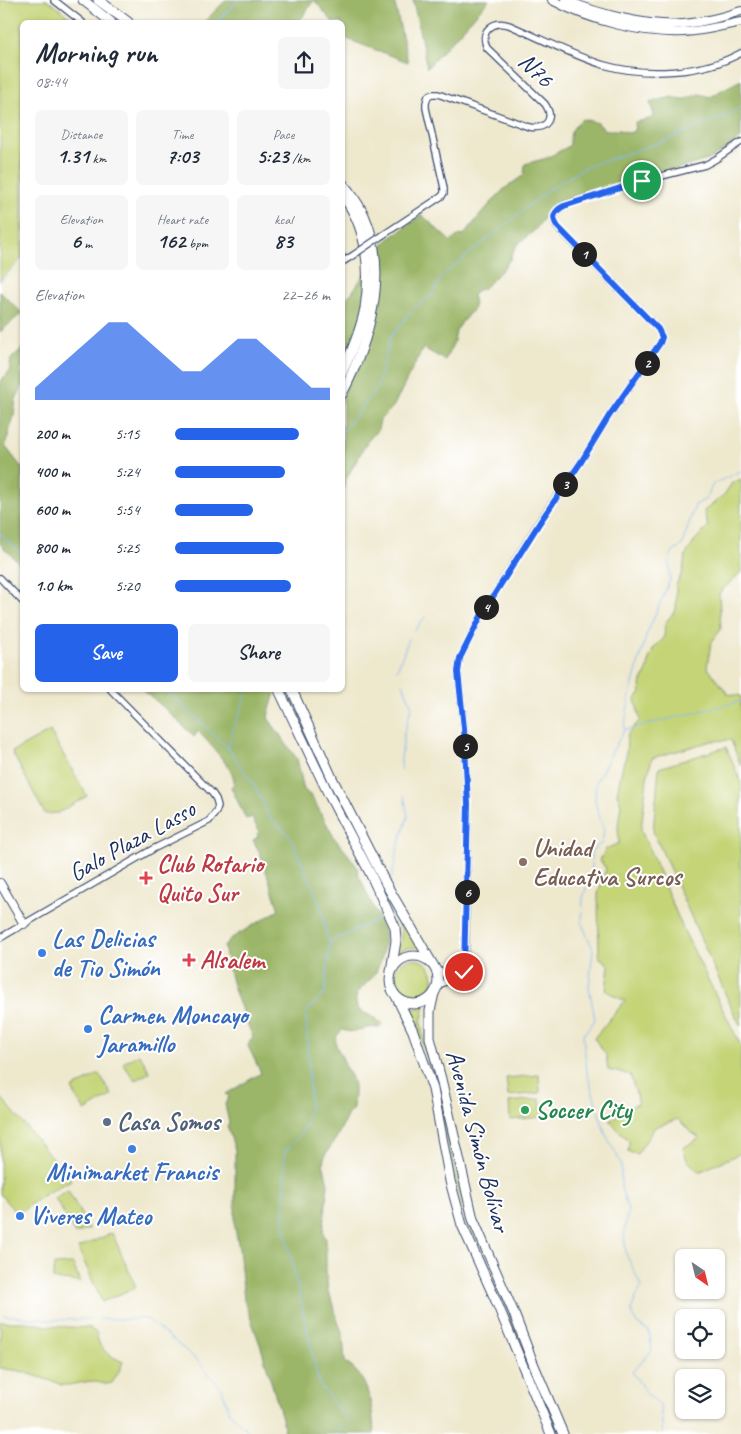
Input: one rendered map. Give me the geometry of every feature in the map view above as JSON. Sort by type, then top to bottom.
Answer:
[{"type":"highway","points":[[83,0],[108,20]]},
{"type":"highway","points":[[98,0],[125,20]]},
{"type":"highway","points":[[345,187],[359,206],[368,225],[376,277],[367,335],[361,355],[345,388]]},
{"type":"highway","points":[[345,200],[358,221],[361,231],[366,253],[367,276],[365,309],[345,365]]},
{"type":"highway","name":"Avenida Simón Bolívar","points":[[281,692],[330,798],[370,874],[395,927],[396,942],[391,971],[391,990],[397,998],[413,1031],[433,1089],[450,1181],[462,1225],[551,1434]]},
{"type":"highway","name":"Avenida Simón Bolívar","points":[[293,692],[333,780],[386,884],[438,977],[430,1011],[430,1038],[473,1218],[514,1311],[533,1363],[563,1434]]},
{"type":"highway","points":[[391,971],[400,960],[407,957],[421,957],[434,967]]},
{"type":"highway","points":[[397,998],[410,1004],[417,1004],[424,1002],[436,989]]},
{"type":"main road","points":[[552,0],[572,10],[611,23],[662,32],[692,31],[741,22]]},
{"type":"main road","points":[[566,0],[613,16],[663,24],[705,21],[741,10]]},
{"type":"main road","points":[[0,883],[24,924]]},
{"type":"street","points":[[54,0],[79,20]]},
{"type":"street","name":"N76","points":[[345,258],[352,256],[384,235],[444,193],[426,108],[428,96],[438,94],[529,127],[540,127],[548,122],[550,114],[545,104],[487,48],[485,44],[486,34],[492,25],[500,23],[509,25],[604,65],[638,71],[686,71],[719,63],[741,53]]},
{"type":"street","points":[[464,976],[468,804],[464,728],[458,672],[460,658],[482,614],[534,531],[581,462],[609,416],[660,343],[662,337],[658,329],[558,227],[554,216],[559,208],[564,206],[642,181],[711,162],[741,142]]},
{"type":"street","points":[[0,578],[20,599]]},
{"type":"street","name":"Galo Plaza Lasso","points":[[0,938],[153,849],[209,821],[216,812],[218,806],[212,793],[113,692]]},
{"type":"street","points":[[434,967],[448,975],[464,976]]},
{"type":"street","points":[[436,989],[452,979],[464,976]]},
{"type":"green space","points":[[0,0],[48,0],[73,20],[20,20],[20,261],[0,281]]},
{"type":"green space","points":[[226,0],[314,0],[300,20],[206,20]]},
{"type":"green space","points":[[314,0],[394,0],[408,62],[347,39],[345,36],[345,20],[331,20]]},
{"type":"green space","points":[[413,0],[489,0],[427,68]]},
{"type":"green space","points":[[741,80],[741,138],[711,159],[554,204],[535,230],[517,245],[511,258],[501,271],[484,288],[476,291],[473,296],[474,308],[456,331],[454,342],[445,360],[423,348],[393,407],[380,420],[378,429],[367,442],[345,481],[345,300],[353,291],[386,241],[422,215],[451,242],[456,237],[465,234],[504,189],[524,175],[525,164],[547,158],[569,146],[570,135],[576,124],[583,119],[598,123],[605,130],[620,130],[629,133],[634,131],[635,122],[654,116],[650,102],[673,97],[683,100],[699,94],[711,97]]},
{"type":"green space","points":[[0,292],[20,311],[20,315],[0,332]]},
{"type":"green space","points":[[20,350],[20,391],[16,399],[14,416],[5,446],[20,465],[20,564],[0,544],[0,381],[9,372],[11,359]]},
{"type":"green space","points":[[741,479],[741,572],[719,593],[721,629],[711,643],[707,667],[728,694],[741,696],[741,766],[731,740],[712,741],[652,758],[647,778],[641,830],[684,931],[741,1046],[741,1153],[699,1172],[687,1160],[683,1148],[700,1138],[678,1119],[655,1127],[637,1154],[628,1152],[629,1141],[610,1121],[626,1109],[639,1103],[630,1075],[608,1070],[606,1055],[594,1038],[625,1001],[606,991],[609,965],[599,957],[598,894],[606,869],[600,860],[606,849],[619,843],[618,826],[621,804],[617,794],[626,757],[627,735],[640,720],[635,699],[641,693],[640,686],[654,648],[664,638],[665,623],[676,610],[676,585],[683,571],[685,556],[696,539],[708,527],[704,511],[724,495],[732,483]]},
{"type":"green space","points":[[145,692],[275,692],[268,718],[297,759],[304,790],[312,797],[335,839],[357,867],[359,876],[383,928],[384,946],[380,963],[372,978],[358,992],[356,1001],[360,1010],[383,1024],[379,1028],[368,1028],[352,1032],[342,1030],[337,1037],[336,1046],[352,1077],[354,1090],[353,1109],[348,1114],[337,1137],[325,1155],[323,1163],[328,1184],[323,1233],[326,1239],[328,1292],[343,1335],[345,1362],[358,1374],[367,1389],[374,1434],[283,1434],[284,1425],[261,1347],[244,1300],[235,1228],[235,1150],[227,1126],[229,1123],[225,1104],[229,1097],[226,1094],[261,1073],[248,1046],[253,1037],[235,993],[224,947],[230,939],[279,910],[260,853],[253,840],[258,837],[257,834],[259,832],[252,817],[246,819],[231,787],[234,784],[234,780],[229,768],[198,731],[194,737]]},
{"type":"green space","points":[[286,692],[288,692],[341,809],[372,862],[391,904],[419,947],[406,948],[398,953],[401,928],[388,906],[364,851],[325,782]]},
{"type":"green space","points":[[50,731],[87,796],[58,813],[45,814],[12,752]]},
{"type":"green space","points":[[726,747],[741,782],[741,1026],[653,831],[659,768]]},
{"type":"green space","points":[[413,959],[427,965],[433,979],[427,993],[413,999],[399,993],[393,979],[399,965]]},
{"type":"green space","points":[[425,1006],[421,1022],[423,1037],[439,1088],[458,1181],[470,1223],[506,1301],[527,1361],[560,1434],[557,1434],[538,1395],[503,1302],[464,1216],[457,1193],[431,1065],[406,1007],[416,1008]]},
{"type":"green space","points":[[139,1054],[150,1072],[135,1081],[123,1063]]},
{"type":"green space","points":[[99,1074],[112,1095],[85,1111],[72,1089]]},
{"type":"green space","name":"Soccer City","points":[[539,1075],[540,1093],[508,1096],[506,1078]]},
{"type":"green space","points":[[0,1096],[71,1180],[45,1194],[17,1214],[0,1194]]},
{"type":"green space","name":"Soccer City","points":[[540,1099],[542,1117],[510,1120],[509,1102]]},
{"type":"green space","points":[[68,1190],[89,1229],[75,1234],[55,1198]]},
{"type":"green space","points":[[112,1233],[136,1287],[102,1302],[78,1248]]},
{"type":"green space","points":[[73,1264],[80,1282],[53,1279],[54,1265]]},
{"type":"green space","points":[[0,1322],[27,1322],[47,1326],[91,1328],[92,1331],[96,1332],[101,1347],[113,1357],[123,1362],[112,1383],[106,1384],[91,1381],[61,1385],[20,1371],[0,1368]]},
{"type":"waterway","points":[[218,20],[238,0]]},
{"type":"waterway","points":[[345,428],[377,388],[390,338],[414,308],[431,296],[443,275],[548,190],[584,168],[664,141],[730,114],[741,107]]},
{"type":"waterway","points":[[0,281],[20,261]]},
{"type":"waterway","points":[[663,1434],[660,1404],[648,1395],[632,1372],[652,1351],[649,1331],[637,1324],[631,1310],[641,1286],[626,1254],[624,1233],[628,1210],[621,1188],[621,1163],[605,1133],[587,1073],[583,1035],[595,1020],[589,987],[593,949],[582,924],[583,898],[592,868],[591,851],[602,843],[604,831],[595,802],[596,782],[624,730],[630,694],[646,636],[670,580],[669,561],[672,553],[682,545],[695,505],[706,499],[713,484],[741,471]]},
{"type":"waterway","points":[[0,534],[20,552]]},
{"type":"waterway","points":[[414,631],[425,617]]},
{"type":"waterway","points":[[397,670],[410,636]]},
{"type":"waterway","points":[[401,770],[404,733],[412,707],[403,684]]},
{"type":"waterway","points":[[168,692],[227,747],[254,785],[269,816],[291,838],[321,907],[327,938],[330,942],[325,993],[306,1012],[310,1102],[305,1128],[285,1152],[284,1226],[319,1384],[347,1420],[336,1434]]},
{"type":"waterway","points":[[227,747],[247,692]]},
{"type":"waterway","points":[[625,730],[741,701]]},
{"type":"waterway","points":[[391,881],[399,843],[408,817],[404,796]]},
{"type":"waterway","points":[[330,942],[379,919]]},
{"type":"waterway","points":[[4,1315],[48,1320],[91,1319]]},
{"type":"waterway","points":[[99,1319],[147,1319],[195,1358],[222,1389],[229,1412],[251,1434]]},
{"type":"place","name":"Unidad Educativa Surcos","points":[[523,862]]},
{"type":"place","name":"Club Rotario Quito Sur","points":[[146,878]]},
{"type":"place","name":"Las Delicias de Tio Simón","points":[[42,953]]},
{"type":"place","name":"Alsalem","points":[[189,960]]},
{"type":"place","name":"Carmen Moncayo Jaramillo","points":[[88,1029]]},
{"type":"place","name":"Soccer City","points":[[525,1110]]},
{"type":"place","name":"Casa Somos","points":[[107,1122]]},
{"type":"place","name":"Minimarket Francis","points":[[132,1149]]},
{"type":"place","name":"Viveres Mateo","points":[[20,1216]]},
{"type":"route","points":[[464,972],[468,804],[464,728],[458,672],[460,658],[482,614],[540,522],[581,462],[609,416],[662,340],[661,332],[558,227],[554,216],[559,208],[564,206],[642,181]]}]
